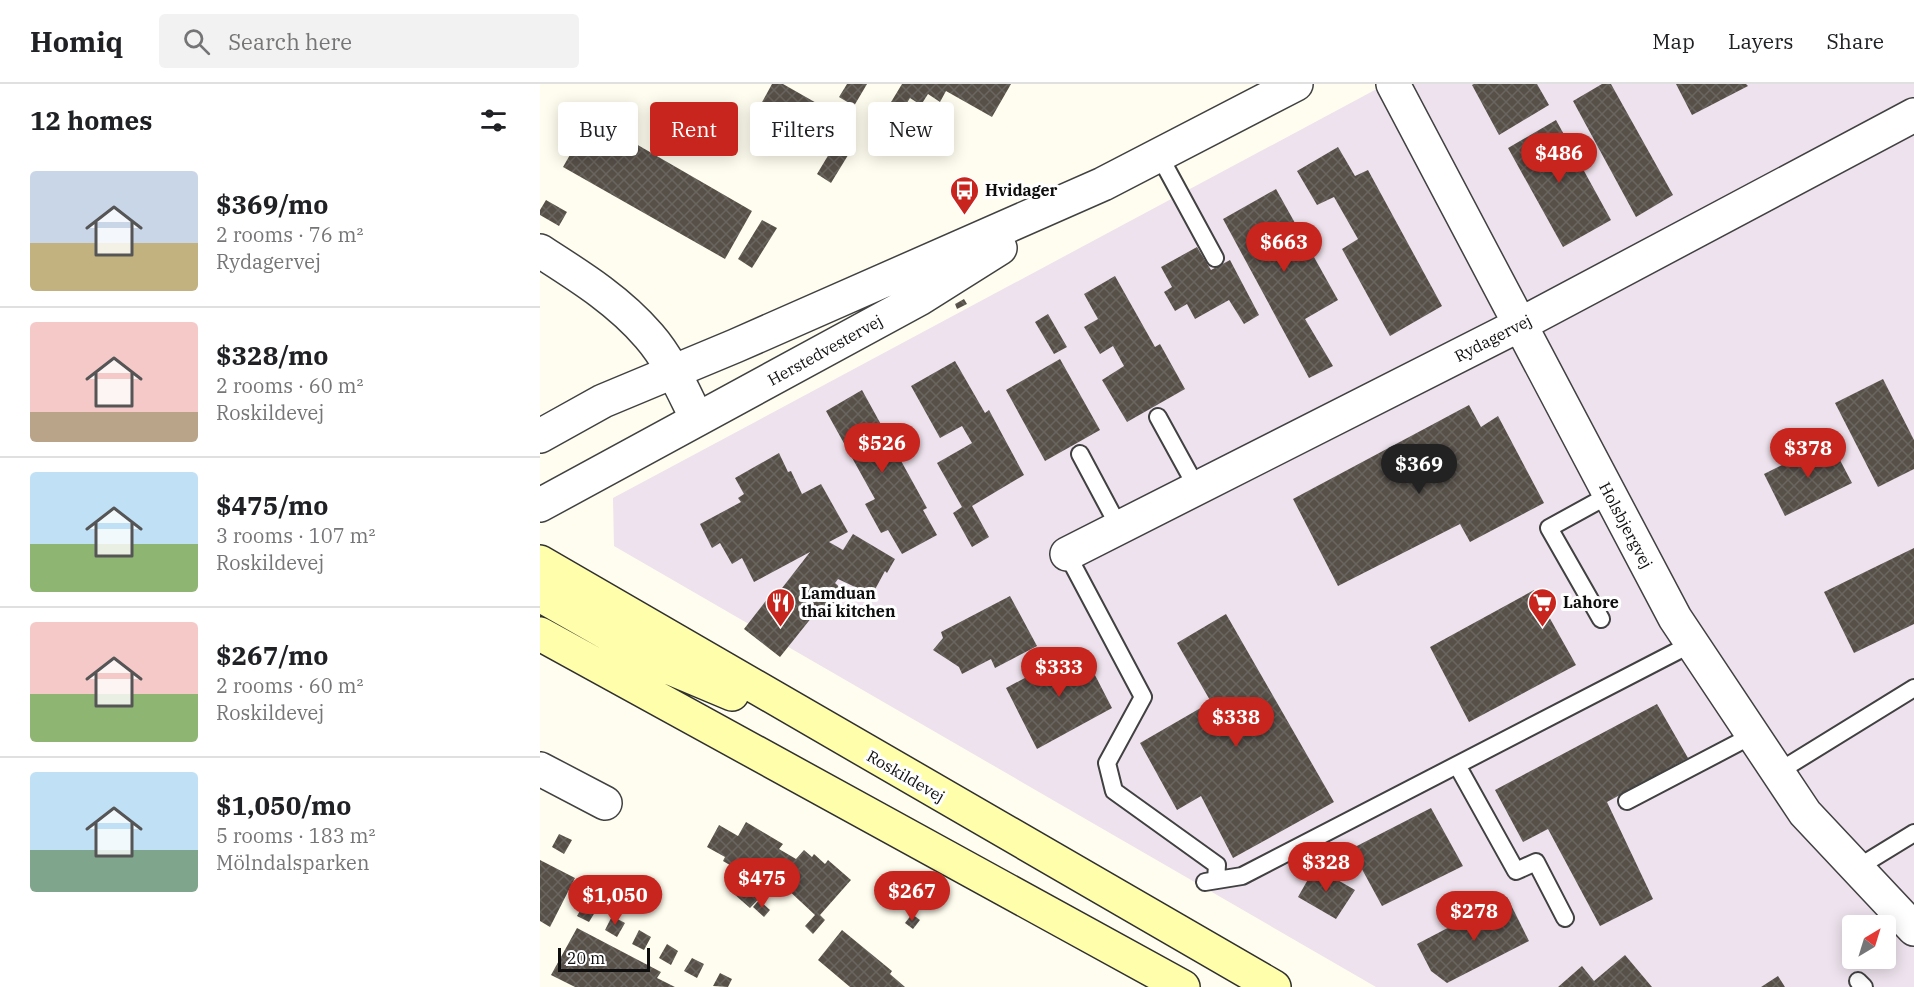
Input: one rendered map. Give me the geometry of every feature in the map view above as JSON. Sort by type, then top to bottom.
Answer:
[{"type":"main road","name":"Roskildevej","points":[[540,562],[1274,987]]},
{"type":"main road","points":[[540,596],[663,665],[850,743]]},
{"type":"main road","points":[[540,634],[1183,987]]},
{"type":"street","name":"Herstedvestervej","points":[[540,436],[603,401],[1104,184],[1296,84]]},
{"type":"street","name":"Holsbjergvej","points":[[1393,84],[1676,618],[1805,813],[1914,929]]},
{"type":"street","name":"Rydagervej","points":[[1067,554],[1521,324],[1914,115]]},
{"type":"street","name":"Herstedvestervej","points":[[540,505],[918,298],[1104,184]]},
{"type":"street","points":[[540,251],[601,290],[650,337],[674,372],[697,419]]},
{"type":"street","points":[[540,769],[605,803]]},
{"type":"lane","points":[[1160,155],[1215,258]]},
{"type":"lane","points":[[1158,417],[1197,488]]},
{"type":"lane","points":[[1080,454],[1119,527]]},
{"type":"lane","points":[[1601,619],[1549,528],[1609,495]]},
{"type":"lane","points":[[1067,554],[1143,697],[1107,763],[1114,791],[1217,865],[1211,881],[1242,876],[1693,644]]},
{"type":"lane","points":[[1778,772],[1914,688]]},
{"type":"lane","points":[[1627,801],[1754,735]]},
{"type":"lane","points":[[1457,765],[1516,871],[1536,862],[1565,918]]},
{"type":"lane","points":[[1857,868],[1914,832]]},
{"type":"shaded area","points":[[1386,84],[1914,84],[1914,987],[1376,987],[614,546],[613,498]]},
{"type":"building","points":[[772,84],[783,84],[815,102],[762,102]]},
{"type":"building","points":[[847,84],[867,84],[856,103],[847,102],[839,97]]},
{"type":"building","points":[[902,84],[1011,84],[992,117],[946,91],[940,102],[928,94],[923,102],[916,102],[910,98],[907,102],[891,102]]},
{"type":"building","points":[[1537,84],[1549,105],[1499,135],[1472,85]]},
{"type":"building","points":[[1602,84],[1611,84],[1673,195],[1636,217],[1573,101]]},
{"type":"building","points":[[1676,84],[1746,84],[1748,86],[1692,115]]},
{"type":"building","points":[[1556,120],[1611,220],[1563,247],[1508,148]]},
{"type":"building","points":[[638,145],[650,152],[650,156],[657,156],[752,211],[725,259],[563,167],[569,156],[638,156]]},
{"type":"building","points":[[1338,147],[1355,176],[1368,170],[1442,306],[1390,336],[1342,249],[1358,239],[1334,197],[1317,205],[1297,171]]},
{"type":"building","points":[[828,156],[848,156],[831,183],[817,174]]},
{"type":"building","points":[[1276,189],[1338,300],[1305,319],[1333,366],[1309,378],[1223,219]]},
{"type":"building","points":[[969,191],[971,197],[957,203],[954,197]]},
{"type":"building","points":[[546,200],[567,212],[559,226],[540,215],[540,210]]},
{"type":"building","points":[[762,220],[777,228],[752,268],[738,259]]},
{"type":"building","points":[[1197,247],[1211,270],[1230,260],[1259,315],[1244,324],[1229,300],[1195,319],[1187,304],[1175,311],[1164,292],[1172,287],[1161,267]]},
{"type":"building","points":[[1115,276],[1155,347],[1160,344],[1185,389],[1127,422],[1102,380],[1124,366],[1113,346],[1100,354],[1084,327],[1098,319],[1084,294]]},
{"type":"building","points":[[964,299],[967,304],[957,309],[955,304]]},
{"type":"building","points":[[1048,314],[1067,347],[1054,354],[1035,322]]},
{"type":"building","points":[[1060,359],[1100,430],[1045,461],[1006,390]]},
{"type":"building","points":[[955,361],[985,413],[989,410],[1024,475],[972,506],[989,537],[972,547],[953,513],[962,507],[937,463],[972,443],[962,426],[940,438],[911,386]]},
{"type":"building","points":[[1883,379],[1914,440],[1914,469],[1878,487],[1835,403]]},
{"type":"building","points":[[862,390],[927,508],[923,510],[937,535],[902,554],[888,530],[881,533],[865,504],[875,499],[826,411]]},
{"type":"building","points":[[1469,405],[1481,427],[1498,416],[1544,503],[1470,542],[1460,524],[1338,586],[1293,499]]},
{"type":"building","points":[[1830,441],[1852,483],[1785,516],[1764,474]]},
{"type":"building","points":[[779,453],[802,494],[821,484],[848,532],[829,542],[843,550],[853,534],[895,559],[887,573],[885,571],[872,595],[838,579],[835,583],[845,592],[826,614],[815,605],[809,614],[812,617],[780,657],[744,629],[775,589],[779,592],[810,552],[754,582],[742,558],[732,564],[720,543],[712,548],[700,524],[741,502],[738,498],[744,494],[735,478]]},
{"type":"building","points":[[1914,548],[1914,624],[1854,653],[1824,592]]},
{"type":"building","points":[[1534,590],[1576,665],[1469,722],[1430,647]]},
{"type":"building","points":[[1010,596],[1037,646],[995,668],[991,659],[962,674],[959,667],[933,650],[943,638],[941,632]]},
{"type":"building","points":[[1226,614],[1334,802],[1233,858],[1201,796],[1177,810],[1140,743],[1211,702],[1177,643]]},
{"type":"building","points":[[1081,648],[1112,708],[1037,749],[1006,688]]},
{"type":"building","points":[[1657,704],[1688,758],[1607,802],[1653,899],[1600,926],[1548,829],[1523,842],[1495,790]]},
{"type":"building","points":[[1431,808],[1463,866],[1382,906],[1351,849]]},
{"type":"building","points":[[746,822],[783,844],[779,849],[796,859],[804,850],[812,857],[814,854],[825,864],[828,860],[851,880],[820,915],[825,920],[813,934],[805,926],[815,915],[778,878],[783,884],[777,891],[771,886],[750,908],[734,894],[744,882],[756,890],[764,880],[762,879],[760,883],[723,861],[725,857],[707,847],[719,825],[738,836]]},
{"type":"building","points":[[559,834],[572,840],[564,854],[552,847]]},
{"type":"building","points":[[540,860],[575,878],[550,927],[540,921]]},
{"type":"building","points":[[1315,867],[1355,890],[1336,919],[1298,897]]},
{"type":"building","points":[[1507,897],[1529,941],[1447,983],[1431,971],[1417,944]]},
{"type":"building","points":[[759,900],[770,910],[764,917],[753,907]]},
{"type":"building","points":[[585,902],[597,909],[589,922],[577,916]]},
{"type":"building","points":[[912,914],[920,920],[913,929],[905,923]]},
{"type":"building","points":[[612,916],[625,923],[617,937],[605,930]]},
{"type":"building","points":[[577,928],[661,972],[657,978],[675,987],[575,987],[551,975]]},
{"type":"building","points":[[639,930],[651,937],[644,950],[632,944]]},
{"type":"building","points":[[842,930],[892,971],[890,974],[905,987],[850,987],[818,960]]},
{"type":"building","points":[[667,944],[678,951],[671,965],[659,958]]},
{"type":"building","points":[[1625,955],[1652,987],[1558,987],[1582,966],[1594,981]]},
{"type":"building","points":[[692,958],[704,964],[697,978],[684,971]]},
{"type":"building","points":[[720,973],[732,979],[728,987],[713,986]]},
{"type":"building","points":[[1778,976],[1785,987],[1761,987]]},
{"type":"place","name":"Hvidager","points":[[964,216]]},
{"type":"place","name":"Lamduan thai kitchen","points":[[780,628]]},
{"type":"place","name":"Lahore","points":[[1542,628]]}]
